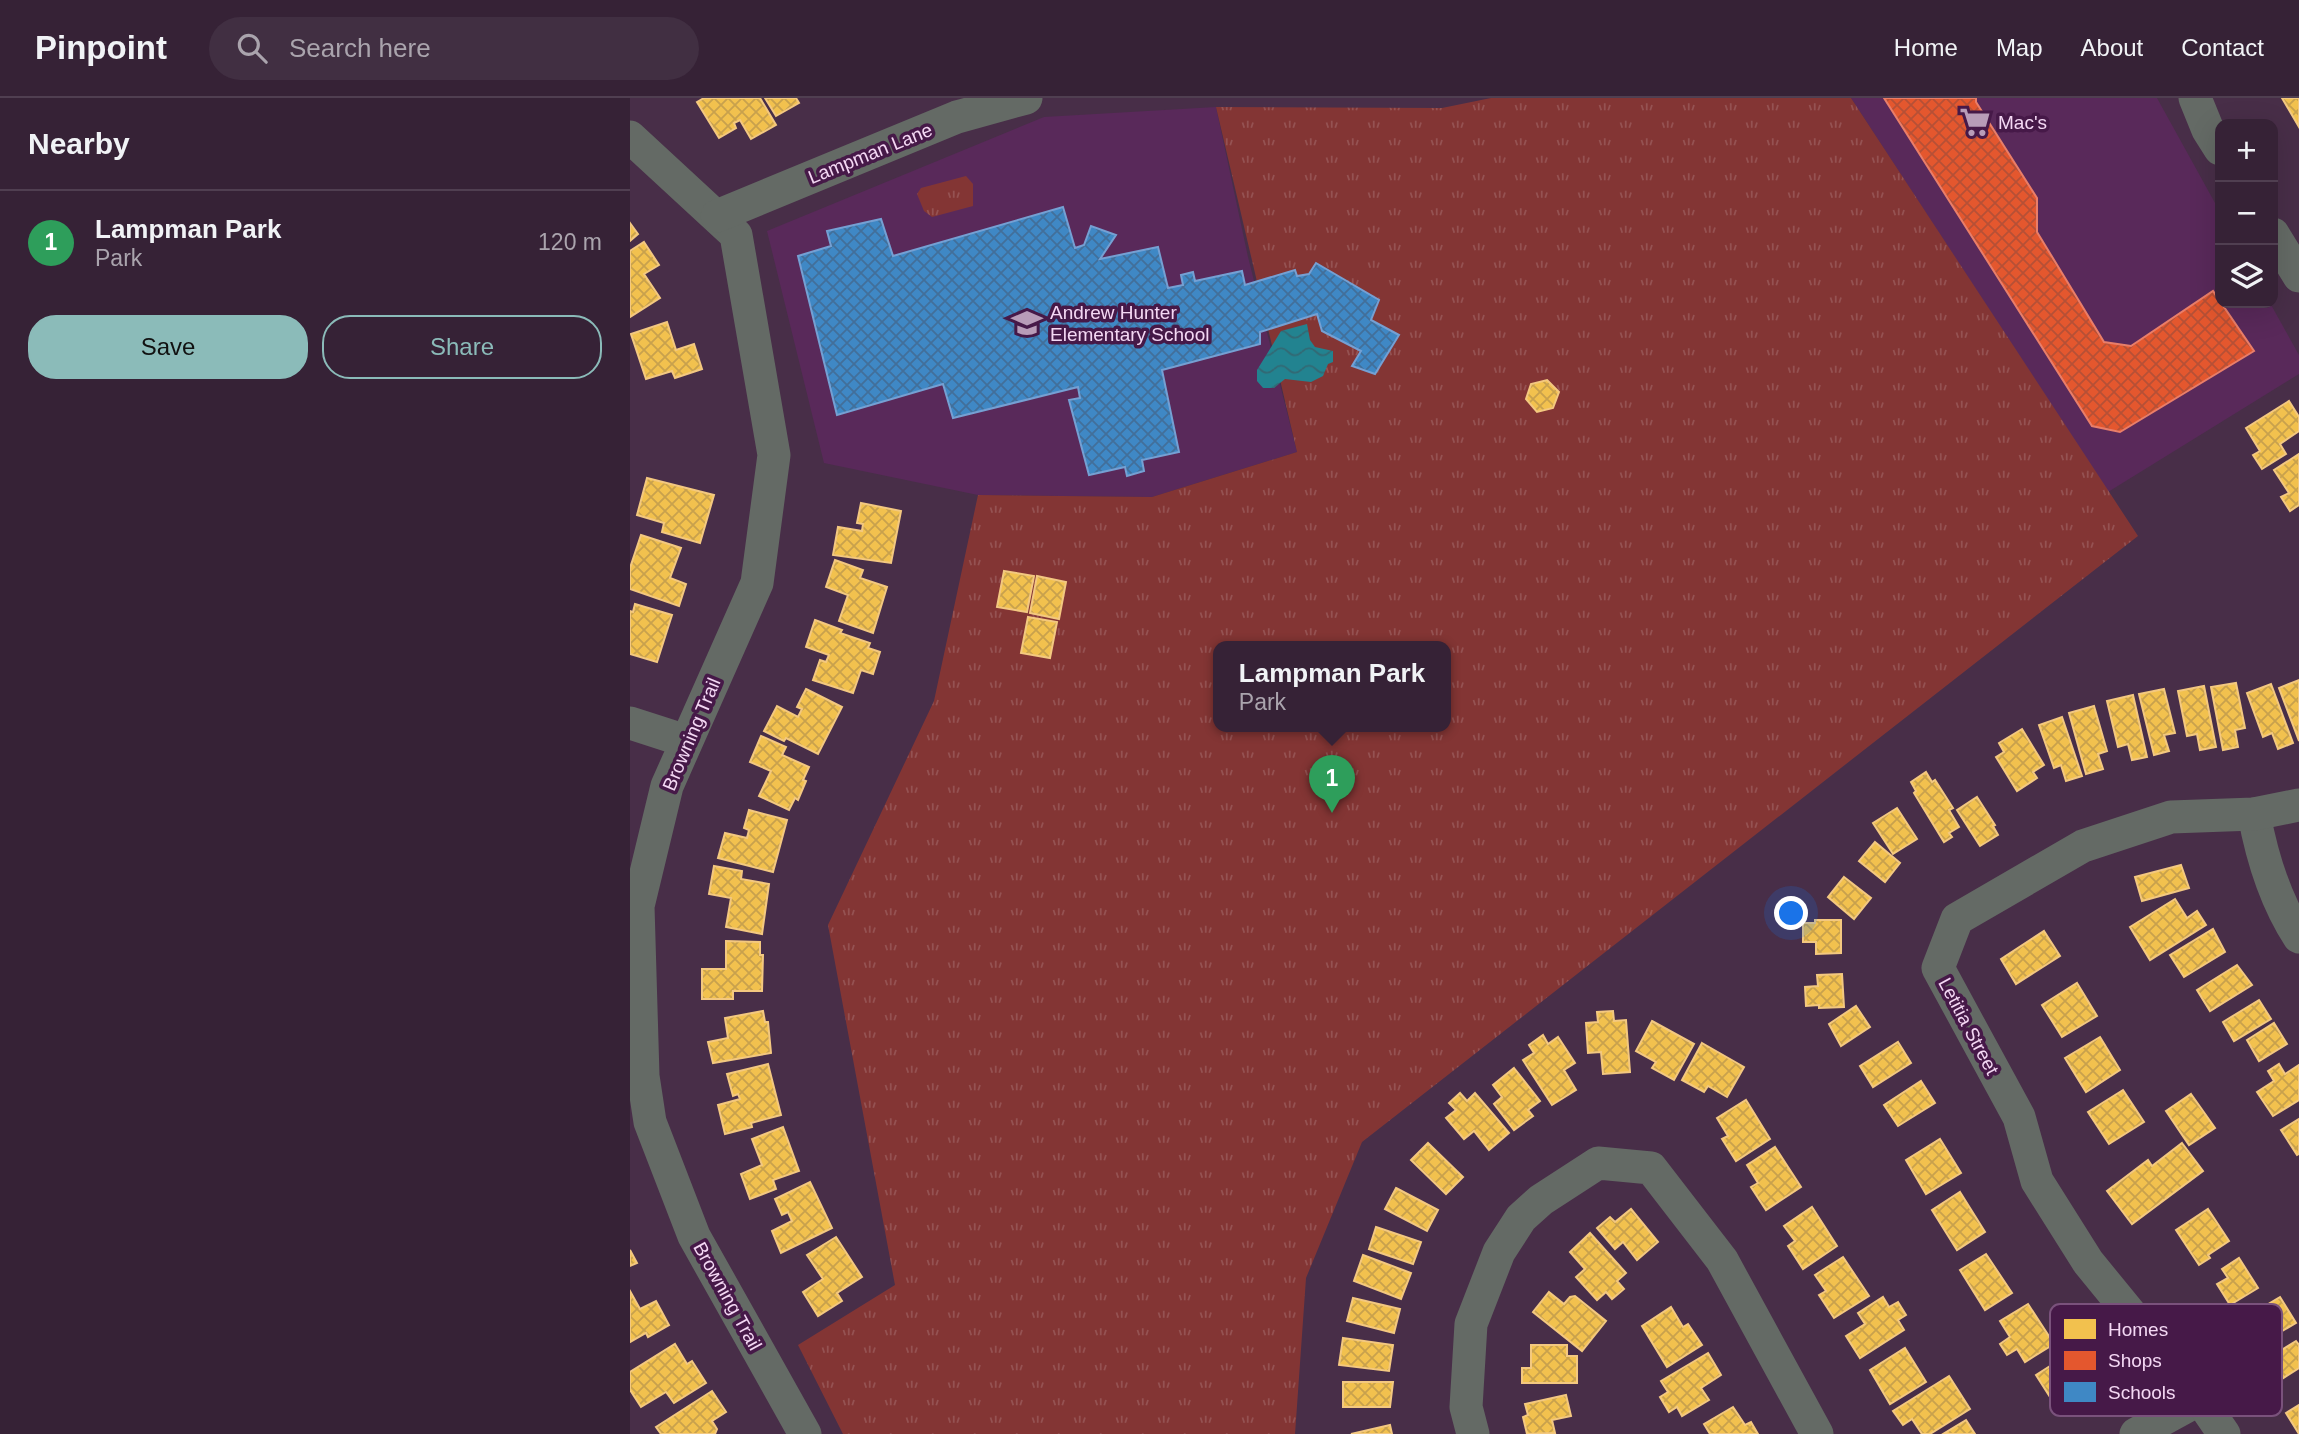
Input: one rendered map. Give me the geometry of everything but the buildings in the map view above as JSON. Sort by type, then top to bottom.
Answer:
[{"type":"street","name":"Lampman Lane","points":[[717,216],[957,117],[1026,98]]},
{"type":"street","points":[[2195,98],[2215,141]]},
{"type":"street","name":"Browning Trail","points":[[630,137],[736,235],[774,455],[757,583],[667,786],[638,906],[637,1078],[650,1122],[694,1236],[806,1434]]},
{"type":"street","points":[[2278,242],[2299,276]]},
{"type":"street","points":[[630,723],[686,741]]},
{"type":"street","name":"Letitia Street","points":[[2122,1304],[2088,1262],[2037,1181],[2019,1117],[1938,968],[1958,919],[2083,846],[2171,817],[2254,814],[2299,804]]},
{"type":"street","points":[[2254,814],[2261,852],[2286,917],[2299,937]]},
{"type":"street","points":[[1473,1434],[1466,1407],[1471,1324],[1499,1252],[1521,1218],[1541,1200],[1598,1163],[1651,1168],[1722,1259],[1816,1434]]},
{"type":"street","points":[[2136,1434],[2169,1416]]},
{"type":"street","name":"Letitia Street","points":[[2212,1416],[2224,1434]]},
{"type":"shaded area","points":[[1851,98],[2157,98],[2215,203],[2215,308],[2273,308],[2299,355],[2299,374],[2108,492]]},
{"type":"shaded area","name":"Andrew Hunter Elementary School","points":[[1216,107],[1248,257],[1297,452],[1152,497],[978,495],[824,463],[767,231],[1044,117]]},
{"type":"green space","points":[[1491,98],[1851,98],[2138,536],[1362,1142],[1306,1278],[1295,1434],[843,1434],[798,1345],[895,1285],[828,925],[934,701],[978,495],[1152,497],[1297,452],[1216,107],[1442,108]]},
{"type":"green space","points":[[966,176],[973,184],[973,206],[932,217],[924,211],[917,194],[921,188]]},
{"type":"water","points":[[1307,324],[1310,340],[1315,347],[1333,351],[1333,362],[1328,364],[1323,376],[1311,382],[1285,379],[1274,388],[1263,388],[1257,381],[1257,370],[1281,331]]},
{"type":"place","name":"Mac's","points":[[1975,122]]},
{"type":"place","name":"Andrew Hunter Elementary School","points":[[1027,323]]},
{"type":"place","name":"Lampman Park","points":[[1332,813]]}]
